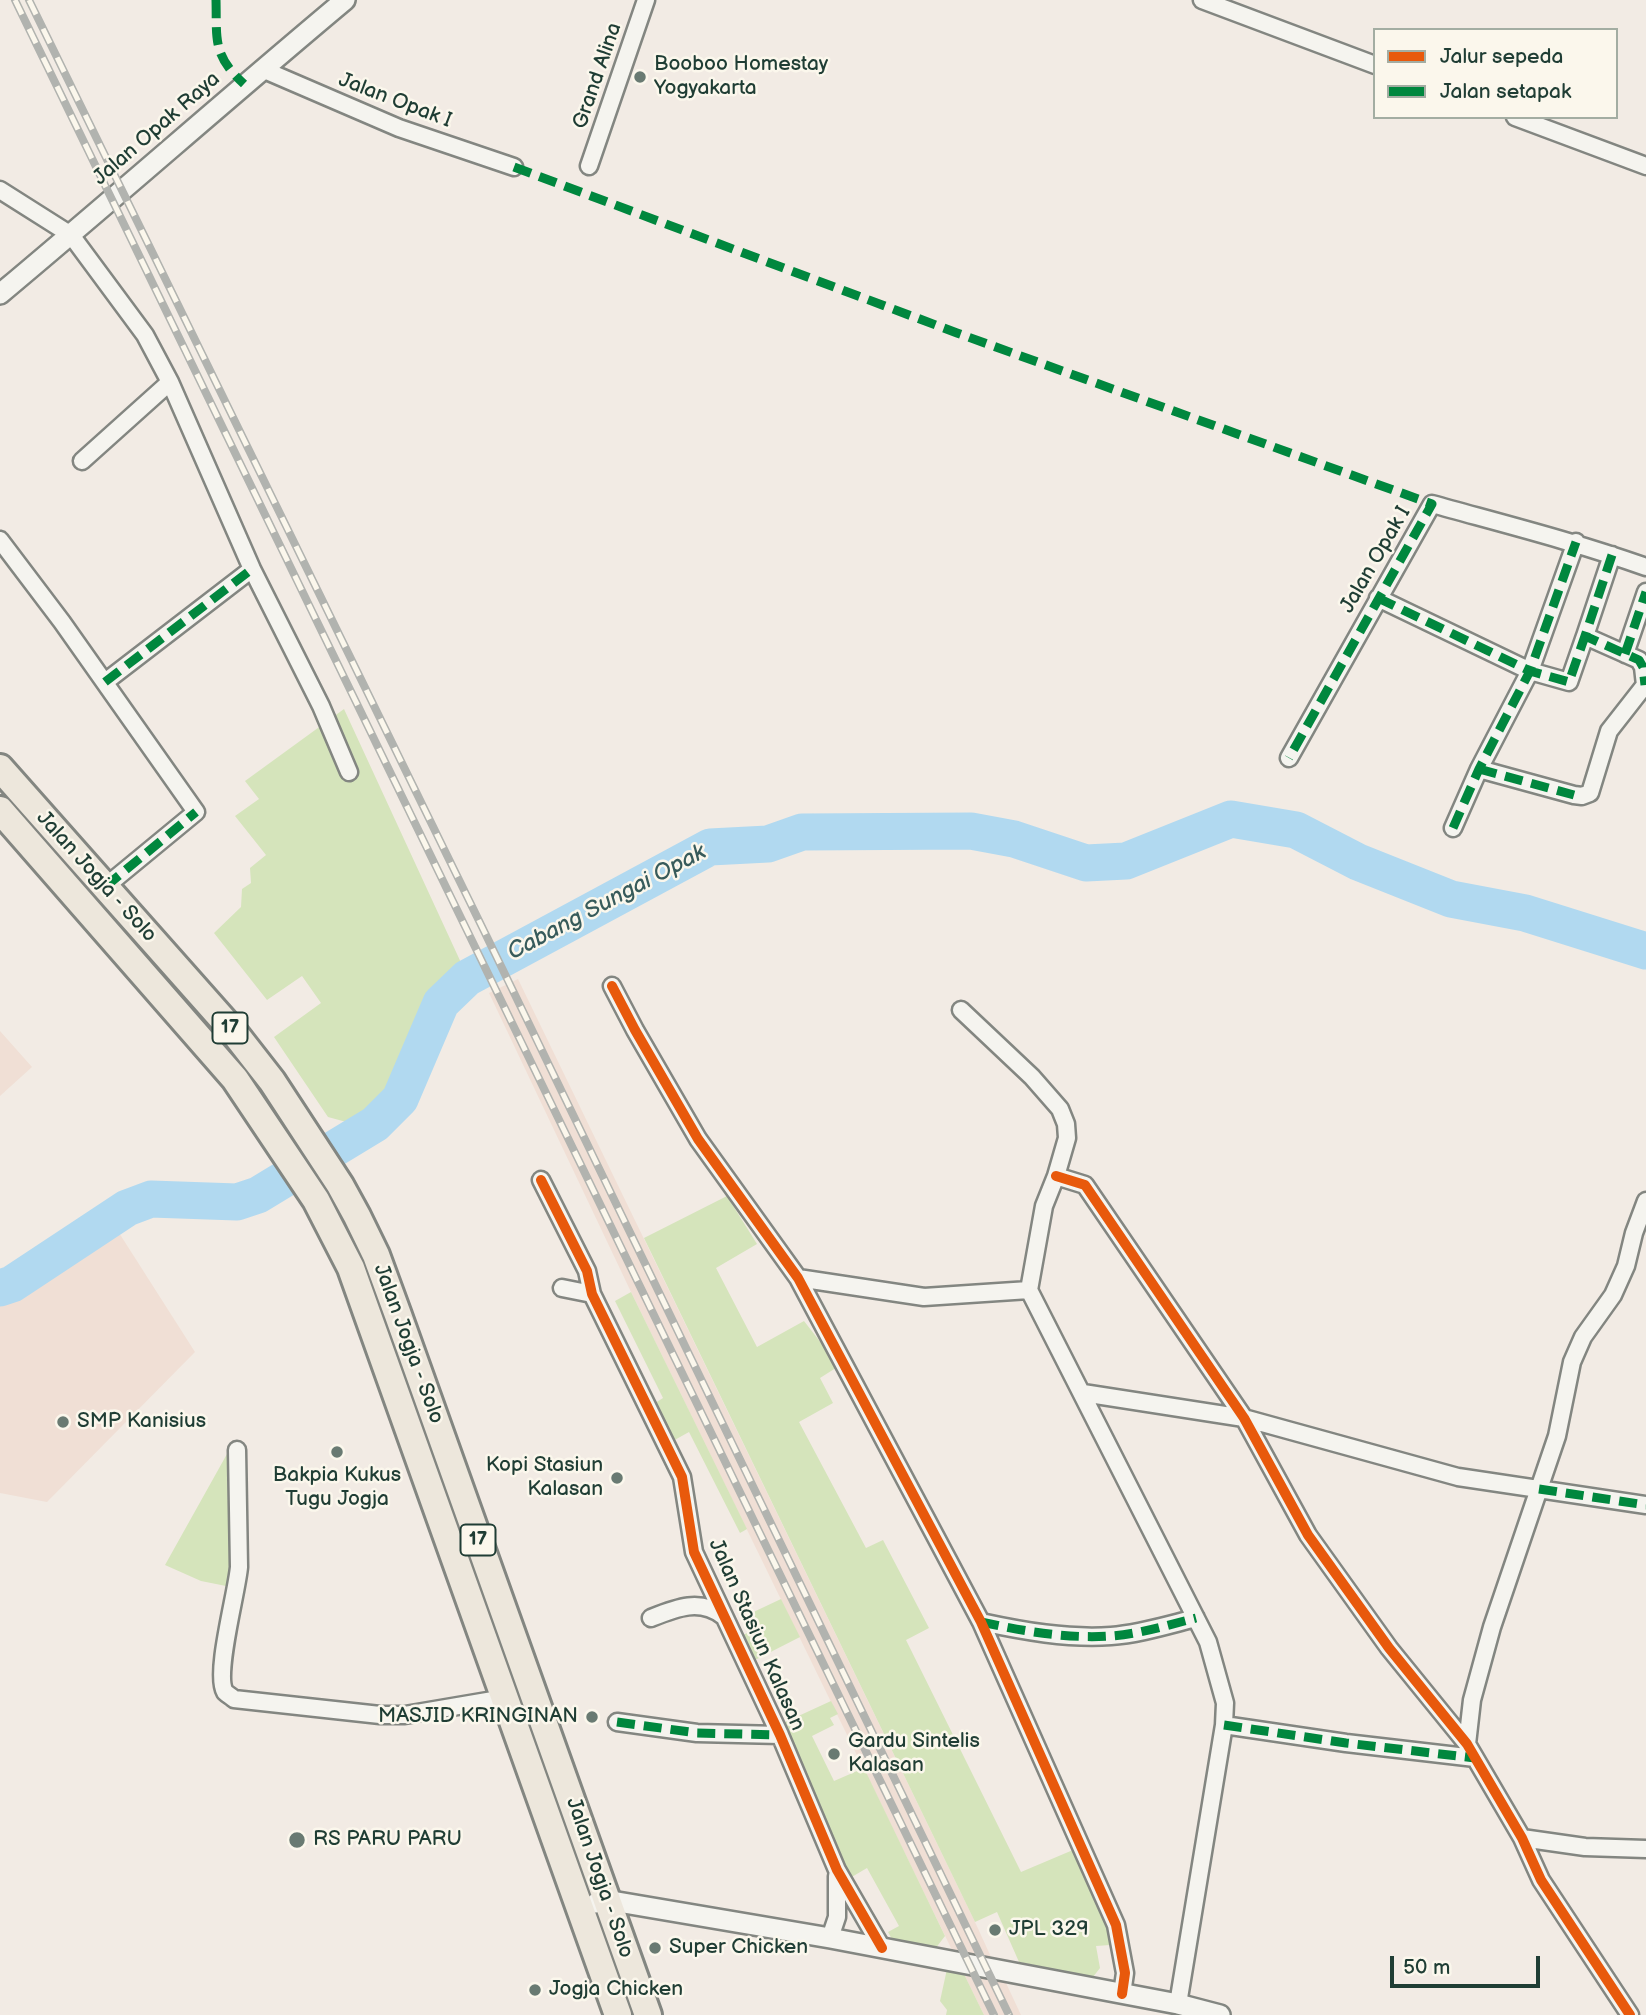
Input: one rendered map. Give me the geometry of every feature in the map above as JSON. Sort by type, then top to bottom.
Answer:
[{"type":"highway","name":"Jalan Jogja - Solo","points":[[0,768],[233,1031],[290,1107],[340,1185],[376,1255],[648,2015]]},
{"type":"highway","name":"Jalan Jogja - Solo","points":[[0,810],[220,1060],[268,1125],[316,1200],[351,1268],[618,2015]]},
{"type":"street","name":"Jalan Opak Raya","points":[[0,294],[345,0]]},
{"type":"street","name":"Grand Alina","points":[[589,166],[646,0]]},
{"type":"street","points":[[1202,0],[1373,64]]},
{"type":"street","name":"Jalan Opak I","points":[[262,69],[399,128],[514,167]]},
{"type":"street","points":[[1520,119],[1646,166]]},
{"type":"street","points":[[0,190],[71,235],[145,335],[170,382],[252,569],[321,706],[349,772]]},
{"type":"street","points":[[82,461],[170,382]]},
{"type":"street","name":"Jalan Opak I","points":[[1289,758],[1433,503],[1536,534],[1576,542],[1646,567]]},
{"type":"street","points":[[0,540],[105,682],[196,812],[105,887]]},
{"type":"street","points":[[1453,828],[1479,769],[1530,671],[1576,542]]},
{"type":"street","points":[[1378,598],[1530,671],[1569,682],[1612,555]]},
{"type":"street","points":[[105,682],[252,569]]},
{"type":"street","points":[[1625,654],[1646,592]]},
{"type":"street","points":[[1479,769],[1574,795],[1590,793],[1609,731],[1646,685],[1642,662],[1585,636]]},
{"type":"street","points":[[612,986],[698,1139],[798,1278],[981,1622],[1116,1925],[1125,1973],[1122,1994]]},
{"type":"street","points":[[961,1010],[1032,1077],[1060,1109],[1066,1124],[1067,1138],[1044,1206],[1029,1290],[1208,1643],[1225,1703],[1224,1725],[1165,2007]]},
{"type":"street","points":[[1056,1175],[1085,1185],[1244,1418],[1308,1535],[1389,1648],[1471,1751],[1522,1838],[1541,1880],[1630,2015]]},
{"type":"street","name":"Jalan Stasiun Kalasan","points":[[541,1180],[587,1271],[592,1294],[682,1477],[694,1552],[780,1735],[837,1870],[882,1948]]},
{"type":"street","points":[[1471,1751],[1472,1700],[1492,1627],[1557,1436],[1572,1362],[1583,1337],[1613,1295],[1626,1266],[1646,1201]]},
{"type":"street","points":[[798,1278],[923,1297],[1029,1290]]},
{"type":"street","points":[[562,1288],[592,1294]]},
{"type":"street","points":[[1083,1393],[1244,1418],[1458,1477],[1646,1505]]},
{"type":"street","points":[[237,1450],[239,1567],[223,1660],[222,1678],[225,1691],[234,1699],[380,1715],[405,1715],[505,1698]]},
{"type":"street","points":[[651,1618],[677,1608],[697,1605],[713,1608],[725,1618]]},
{"type":"street","points":[[981,1622],[1025,1631],[1093,1636],[1126,1634],[1196,1618]]},
{"type":"street","points":[[617,1722],[697,1733],[780,1735]]},
{"type":"street","points":[[1224,1725],[1455,1756],[1471,1751]]},
{"type":"street","points":[[1522,1838],[1585,1847],[1646,1849]]},
{"type":"street","points":[[830,1938],[837,1917],[837,1870]]},
{"type":"street","points":[[579,1909],[606,1900],[830,1938],[1122,1994],[1165,2007],[1220,2015]]},
{"type":"shaded area","points":[[518,979],[991,1957],[952,1950],[631,1292],[489,993]]},
{"type":"shaded area","points":[[0,1031],[32,1067],[0,1096]]},
{"type":"shaded area","name":"SMP Kanisius","points":[[114,1225],[195,1352],[47,1502],[0,1493],[0,1293]]},
{"type":"shaded area","points":[[964,1974],[1006,1983],[1021,2015],[984,2015]]},
{"type":"green space","points":[[344,709],[469,980],[470,988],[465,996],[443,1015],[412,1065],[377,1105],[379,1109],[373,1117],[361,1126],[328,1117],[274,1037],[321,1003],[302,976],[267,1000],[214,933],[241,907],[242,889],[251,883],[250,868],[266,855],[235,816],[259,799],[245,781]]},
{"type":"green space","points":[[727,1196],[757,1244],[716,1268],[757,1347],[804,1321],[839,1366],[820,1378],[833,1403],[799,1422],[866,1548],[883,1540],[929,1628],[906,1640],[1021,1872],[1073,1850],[1115,1938],[1110,1945],[1096,1946],[1100,1968],[1093,1977],[1019,1962],[997,1912],[975,1922],[644,1238]]},
{"type":"green space","points":[[631,1292],[747,1529],[740,1533],[689,1432],[671,1442],[652,1405],[663,1398],[615,1301]]},
{"type":"green space","points":[[227,1454],[232,1462],[231,1587],[201,1581],[165,1565]]},
{"type":"green space","points":[[781,1599],[800,1637],[751,1662],[739,1637],[751,1631],[745,1616]]},
{"type":"green space","points":[[831,1701],[838,1714],[830,1718],[834,1725],[812,1736],[834,1781],[864,1768],[945,1936],[935,1949],[893,1941],[888,1932],[899,1926],[867,1868],[850,1878],[843,1867],[781,1724]]},
{"type":"green space","points":[[947,1969],[964,1974],[984,2015],[946,2015],[947,2010],[940,2001]]},
{"type":"waterway","name":"Cabang Sungai Opak","points":[[0,1288],[12,1284],[127,1208],[151,1199],[237,1202],[258,1195],[375,1124],[400,1099],[441,1003],[467,978],[710,847],[768,844],[802,832],[971,831],[1014,839],[1086,863],[1126,861],[1231,819],[1296,830],[1358,862],[1451,899],[1525,913],[1646,951]]},
{"type":"railway","points":[[15,0],[994,2015]]},
{"type":"railway","points":[[29,0],[1009,2015]]},
{"type":"marked path","points":[[216,0],[218,46],[226,64],[244,84]]},
{"type":"marked path","points":[[514,167],[957,333],[1432,504],[1289,758]]},
{"type":"marked path","points":[[1453,828],[1479,769],[1530,671],[1576,542]]},
{"type":"marked path","points":[[1612,555],[1585,636],[1639,660],[1643,667],[1645,685]]},
{"type":"marked path","points":[[105,682],[252,569]]},
{"type":"marked path","points":[[1625,654],[1646,592]]},
{"type":"marked path","points":[[1378,598],[1530,671],[1569,682],[1585,636]]},
{"type":"marked path","points":[[1479,769],[1574,795]]},
{"type":"marked path","points":[[105,887],[196,812]]},
{"type":"marked path","points":[[1539,1489],[1646,1505]]},
{"type":"marked path","points":[[981,1622],[1045,1634],[1095,1637],[1154,1629],[1196,1618]]},
{"type":"marked path","points":[[617,1722],[697,1733],[780,1735]]},
{"type":"marked path","points":[[1224,1725],[1475,1758]]},
{"type":"cycle path","points":[[612,986],[698,1139],[798,1278],[981,1622],[1116,1925],[1125,1973],[1122,1994]]},
{"type":"cycle path","points":[[1056,1176],[1085,1185],[1244,1418],[1308,1535],[1389,1648],[1467,1744],[1522,1838],[1541,1880],[1630,2015]]},
{"type":"cycle path","points":[[541,1180],[587,1271],[592,1294],[682,1477],[694,1552],[780,1735],[837,1870],[882,1948]]},
{"type":"place","name":"Booboo Homestay Yogyakarta","points":[[640,77]]},
{"type":"place","name":"SMP Kanisius","points":[[63,1422]]},
{"type":"place","name":"Bakpia Kukus Tugu Jogja","points":[[337,1452]]},
{"type":"place","name":"Kopi Stasiun Kalasan","points":[[617,1478]]},
{"type":"place","name":"MASJID KRINGINAN","points":[[592,1717]]},
{"type":"place","name":"Gardu Sintelis Kalasan","points":[[834,1754]]},
{"type":"place","name":"RS PARU PARU","points":[[297,1840]]},
{"type":"place","name":"JPL 329","points":[[995,1930]]},
{"type":"place","name":"Super Chicken","points":[[655,1948]]},
{"type":"place","name":"Jogja Chicken","points":[[535,1990]]}]
